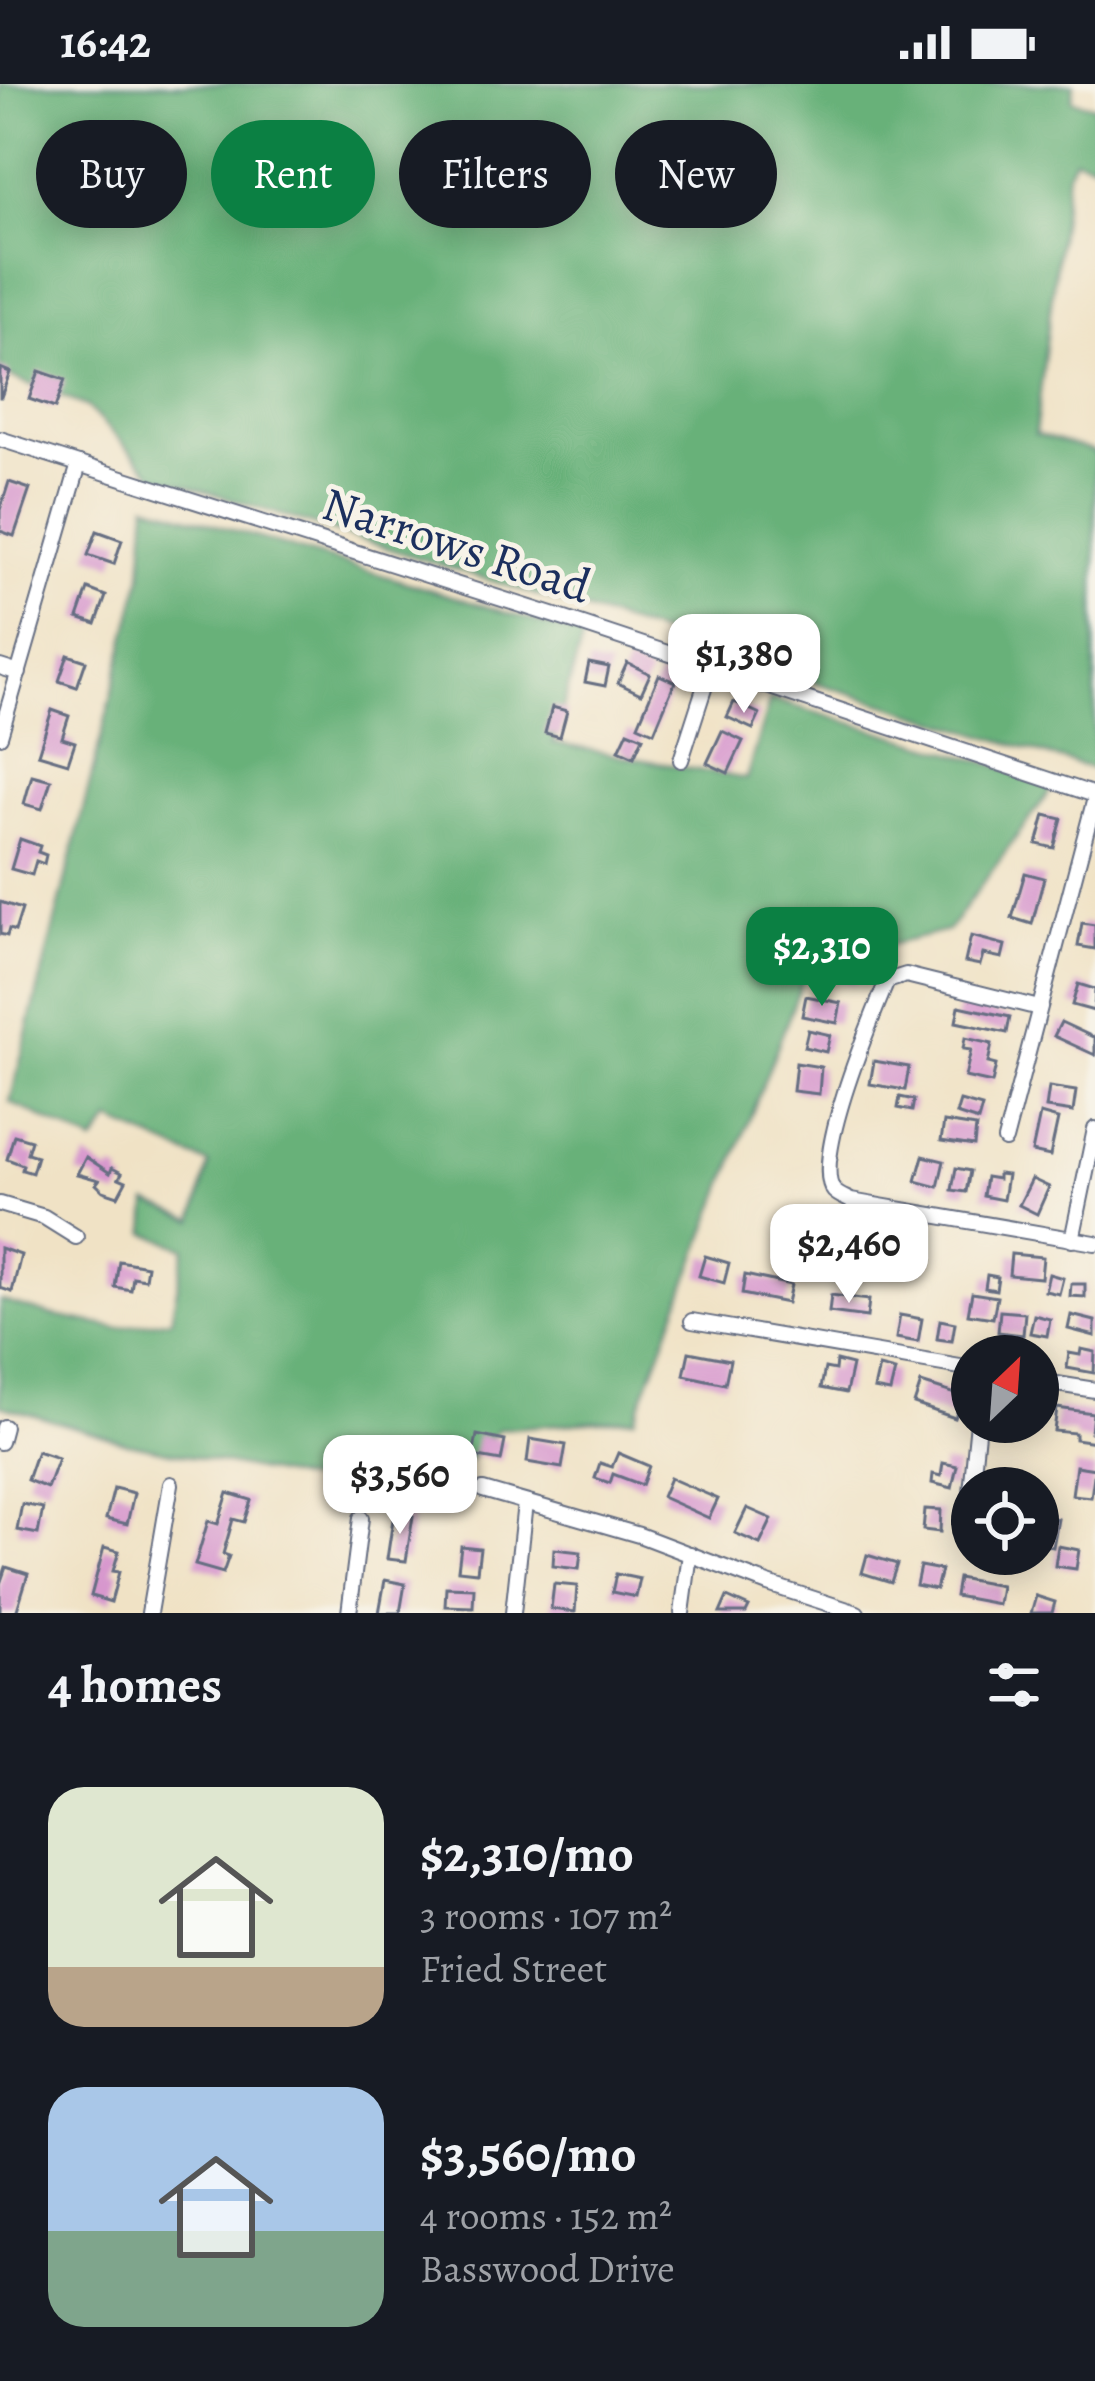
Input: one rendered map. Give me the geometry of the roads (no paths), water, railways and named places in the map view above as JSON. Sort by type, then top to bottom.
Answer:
[{"type":"street","name":"Narrows Road","points":[[0,440],[711,667],[1095,796]]},
{"type":"street","points":[[0,736],[80,464]]},
{"type":"street","points":[[681,760],[711,667]]},
{"type":"street","points":[[0,668],[19,673]]},
{"type":"street","points":[[1005,1140],[1095,796]]},
{"type":"street","points":[[1040,1008],[906,975],[887,981],[858,1048],[832,1147],[831,1181],[834,1191],[851,1201],[1095,1243]]},
{"type":"street","points":[[1072,1240],[1095,1129]]},
{"type":"street","points":[[0,1204],[44,1217],[76,1238]]},
{"type":"street","points":[[692,1321],[951,1366]]},
{"type":"street","points":[[1059,1384],[1095,1390]]},
{"type":"street","points":[[149,1613],[171,1484]]},
{"type":"street","points":[[483,1490],[639,1534],[849,1612]]},
{"type":"street","points":[[513,1613],[525,1503]]},
{"type":"street","points":[[349,1613],[361,1518]]},
{"type":"street","points":[[682,1613],[689,1554]]}]
